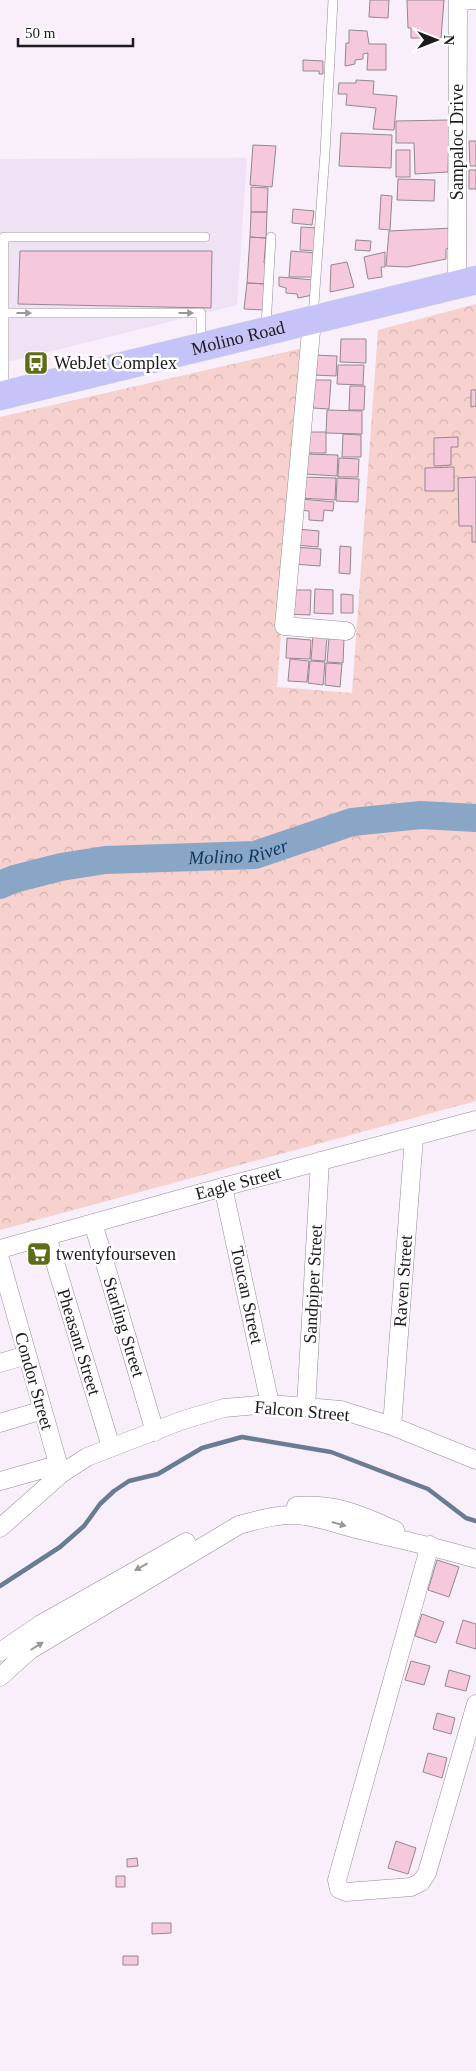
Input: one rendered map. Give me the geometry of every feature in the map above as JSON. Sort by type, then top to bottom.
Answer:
[{"type":"main road","name":"Molino Road","points":[[2,396],[266,333],[467,282]]},
{"type":"street","points":[[458,0],[476,0]]},
{"type":"street","name":"Sampaloc Drive","points":[[458,0],[467,282]]},
{"type":"street","points":[[312,321],[284,626],[346,631]]},
{"type":"street","name":"Eagle Street","points":[[0,1249],[223,1187],[476,1120]]},
{"type":"street","name":"Raven Street","points":[[392,1426],[414,1136]]},
{"type":"street","name":"Sandpiper Street","points":[[306,1408],[320,1161]]},
{"type":"street","name":"Toucan Street","points":[[223,1187],[270,1404]]},
{"type":"street","name":"Starling Street","points":[[92,1223],[155,1432]]},
{"type":"street","name":"Pheasant Street","points":[[47,1236],[111,1447]]},
{"type":"street","name":"Condor Street","points":[[0,1259],[6,1304],[27,1355],[59,1470]]},
{"type":"street","points":[[0,1363],[27,1355]]},
{"type":"street","name":"Falcon Street","points":[[59,1470],[111,1447],[183,1420],[224,1408],[270,1404],[341,1410],[392,1426],[476,1460]]},
{"type":"street","points":[[0,1423],[43,1410]]},
{"type":"street","points":[[0,1481],[59,1470]]},
{"type":"street","points":[[0,1528],[59,1470]]},
{"type":"street","points":[[0,1652],[41,1624],[232,1517],[260,1508],[312,1505],[356,1512],[430,1545]]},
{"type":"street","points":[[0,1677],[30,1650],[239,1525],[276,1516],[314,1517],[430,1545],[476,1559]]},
{"type":"street","points":[[430,1545],[337,1880],[339,1889],[346,1892],[411,1887],[421,1882],[428,1874],[476,1704]]},
{"type":"lane","points":[[312,321],[325,153],[333,0]]},
{"type":"lane","points":[[2,396],[4,236],[204,236]]},
{"type":"lane","points":[[266,333],[271,237]]},
{"type":"lane","points":[[4,314],[201,314],[201,348]]},
{"type":"shaded area","name":"WebJet Complex","points":[[247,158],[237,305],[0,364],[0,159]]},
{"type":"green space","points":[[476,304],[476,1101],[0,1230],[0,417],[303,348],[277,687],[352,693],[378,330]]},
{"type":"building","points":[[370,0],[389,0],[388,18],[369,17]]},
{"type":"building","points":[[407,0],[444,0],[441,38],[411,38],[411,28],[408,28]]},
{"type":"building","points":[[349,30],[367,31],[369,44],[386,44],[386,70],[367,70],[368,53],[363,54],[363,59],[355,60],[355,64],[345,66],[346,43],[349,43]]},
{"type":"building","points":[[303,60],[323,61],[323,74],[319,74],[319,71],[303,71]]},
{"type":"building","points":[[356,80],[374,81],[373,94],[397,96],[394,130],[373,129],[376,108],[346,105],[347,94],[338,94],[339,83],[356,83]]},
{"type":"building","points":[[449,120],[448,172],[415,174],[414,143],[396,143],[396,121]]},
{"type":"building","points":[[341,133],[392,135],[391,168],[339,166]]},
{"type":"building","points":[[469,141],[476,141],[476,166],[470,166]]},
{"type":"building","points":[[253,145],[276,146],[272,187],[250,185]]},
{"type":"building","points":[[396,150],[410,150],[410,177],[396,177]]},
{"type":"building","points":[[469,170],[476,170],[476,189],[469,189]]},
{"type":"building","points":[[398,179],[435,180],[434,201],[397,200]]},
{"type":"building","points":[[251,187],[268,188],[267,212],[251,212]]},
{"type":"building","points":[[381,195],[392,196],[390,230],[379,229]]},
{"type":"building","points":[[293,209],[314,211],[312,225],[292,223]]},
{"type":"building","points":[[251,212],[267,212],[266,238],[250,237]]},
{"type":"building","points":[[301,227],[318,228],[317,251],[300,250]]},
{"type":"building","points":[[453,228],[453,247],[446,249],[446,259],[407,267],[386,266],[389,231]]},
{"type":"building","points":[[250,237],[266,238],[264,263],[267,265],[267,284],[247,283]]},
{"type":"building","points":[[356,240],[371,241],[370,251],[355,250]]},
{"type":"building","points":[[20,251],[212,251],[211,308],[18,304]]},
{"type":"building","points":[[291,251],[316,253],[315,277],[289,277]]},
{"type":"building","points":[[385,252],[385,267],[381,267],[382,277],[368,279],[364,257]]},
{"type":"building","points":[[347,262],[354,287],[330,292],[331,265]]},
{"type":"building","points":[[279,277],[314,280],[313,295],[298,298],[297,294],[286,293],[286,288],[279,286]]},
{"type":"building","points":[[247,283],[267,284],[265,310],[244,309]]},
{"type":"building","points":[[341,339],[366,339],[366,363],[340,362]]},
{"type":"building","points":[[314,355],[337,356],[336,376],[313,375]]},
{"type":"building","points":[[338,365],[364,365],[363,385],[337,384]]},
{"type":"building","points":[[315,380],[331,380],[329,409],[313,408]]},
{"type":"building","points":[[350,386],[365,386],[364,410],[349,410]]},
{"type":"building","points":[[471,390],[476,390],[476,406],[471,407]]},
{"type":"building","points":[[327,410],[362,411],[362,434],[326,433]]},
{"type":"building","points":[[305,432],[326,432],[326,453],[305,453]]},
{"type":"building","points":[[343,434],[361,435],[361,457],[342,457]]},
{"type":"building","points":[[458,437],[458,447],[451,447],[451,465],[434,466],[434,438]]},
{"type":"building","points":[[304,454],[338,455],[337,476],[304,474]]},
{"type":"building","points":[[339,458],[359,459],[358,477],[338,477]]},
{"type":"building","points":[[454,467],[454,491],[425,491],[425,468]]},
{"type":"building","points":[[302,477],[336,478],[335,500],[301,498]]},
{"type":"building","points":[[476,477],[476,542],[472,542],[472,526],[459,526],[458,478]]},
{"type":"building","points":[[337,478],[359,479],[358,502],[336,501]]},
{"type":"building","points":[[301,499],[334,502],[333,511],[324,510],[323,521],[309,520],[309,511],[300,510]]},
{"type":"building","points":[[297,529],[319,531],[318,547],[296,545]]},
{"type":"building","points":[[340,546],[351,547],[350,574],[339,573]]},
{"type":"building","points":[[295,547],[321,549],[320,566],[293,564]]},
{"type":"building","points":[[315,589],[333,590],[333,614],[314,613]]},
{"type":"building","points":[[289,590],[311,590],[310,615],[287,614]]},
{"type":"building","points":[[341,594],[353,595],[353,613],[341,613]]},
{"type":"building","points":[[313,636],[327,637],[325,661],[311,660]]},
{"type":"building","points":[[287,638],[311,640],[310,659],[286,658]]},
{"type":"building","points":[[329,638],[344,638],[343,663],[327,662]]},
{"type":"building","points":[[290,659],[309,661],[307,682],[288,681]]},
{"type":"building","points":[[310,661],[325,662],[323,685],[308,683]]},
{"type":"building","points":[[326,663],[342,664],[340,687],[325,685]]},
{"type":"building","points":[[437,1560],[459,1567],[449,1597],[428,1590]]},
{"type":"building","points":[[422,1614],[444,1622],[436,1643],[415,1636]]},
{"type":"building","points":[[463,1620],[476,1624],[476,1649],[456,1643]]},
{"type":"building","points":[[411,1661],[430,1666],[424,1685],[405,1680]]},
{"type":"building","points":[[449,1670],[470,1676],[466,1691],[445,1686]]},
{"type":"building","points":[[437,1713],[455,1718],[451,1734],[433,1729]]},
{"type":"building","points":[[428,1753],[447,1758],[442,1778],[423,1772]]},
{"type":"building","points":[[396,1841],[416,1848],[408,1874],[388,1868]]},
{"type":"building","points":[[137,1858],[138,1866],[127,1867],[127,1859]]},
{"type":"building","points":[[116,1876],[125,1876],[125,1887],[116,1887]]},
{"type":"building","points":[[152,1923],[171,1923],[171,1933],[152,1934]]},
{"type":"building","points":[[123,1956],[138,1956],[138,1965],[123,1965]]},
{"type":"waterway","name":"Molino River","points":[[0,885],[14,879],[61,867],[105,860],[255,855],[352,822],[421,815],[476,818]]},
{"type":"waterway","points":[[0,1586],[60,1547],[84,1526],[100,1504],[129,1481],[158,1474],[202,1448],[242,1437],[331,1452],[428,1489],[466,1518],[476,1521]]},
{"type":"place","name":"WebJet Complex","points":[[36,363]]},
{"type":"place","name":"twentyfourseven","points":[[39,1254]]}]
